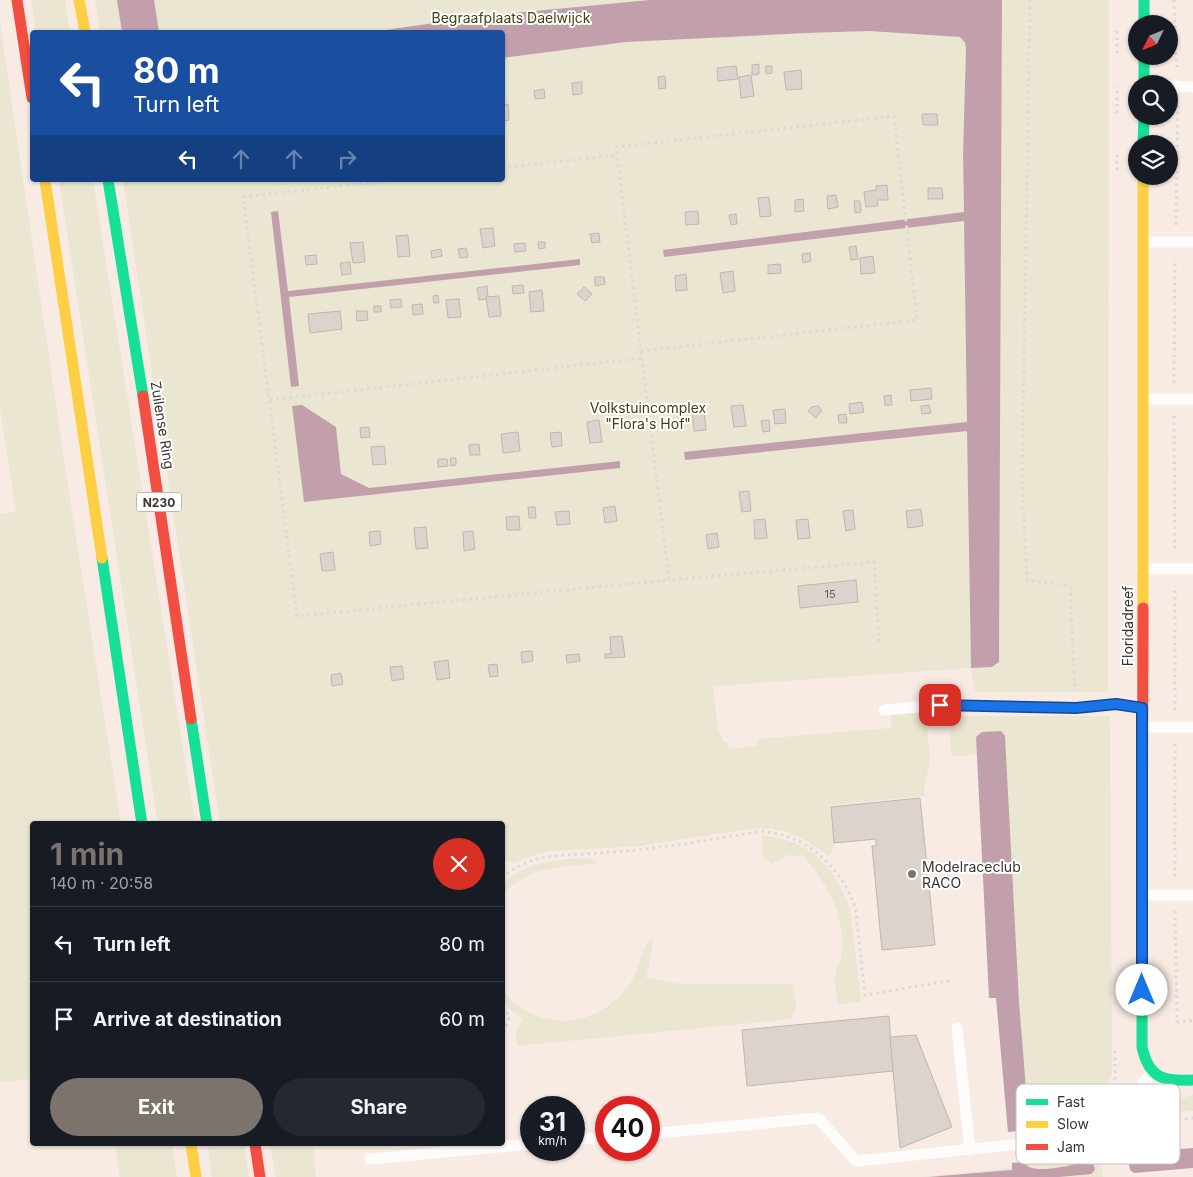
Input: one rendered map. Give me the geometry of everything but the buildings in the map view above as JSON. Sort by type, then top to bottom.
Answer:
[{"type":"main road","points":[[17,0],[30,85]]},
{"type":"main road","points":[[79,0],[84,30]]},
{"type":"main road","points":[[1144,0],[1144,15]]},
{"type":"main road","points":[[45,182],[142,821]]},
{"type":"main road","name":"Zuilense Ring","points":[[108,182],[149,432],[208,821]]},
{"type":"main road","name":"Floridadreef","points":[[1143,185],[1142,1047],[1144,1061],[1152,1073]]},
{"type":"main road","points":[[1152,1073],[1165,1080],[1193,1080]]},
{"type":"main road","points":[[191,1146],[196,1177]]},
{"type":"main road","points":[[255,1146],[260,1177]]},
{"type":"lane","points":[[1178,86],[1193,87]]},
{"type":"lane","points":[[1143,242],[1193,242]]},
{"type":"lane","points":[[1143,399],[1193,399]]},
{"type":"lane","points":[[1142,569],[1193,569]]},
{"type":"lane","points":[[884,710],[940,705],[1076,708],[1116,704],[1142,708]]},
{"type":"lane","points":[[1142,727],[1193,727]]},
{"type":"lane","points":[[1142,895],[1193,895]]},
{"type":"lane","points":[[956,1028],[970,1150]]},
{"type":"lane","points":[[1142,1084],[1152,1073]]},
{"type":"lane","points":[[660,1133],[818,1118],[856,1161],[1016,1145]]},
{"type":"lane","points":[[370,1159],[520,1145]]},
{"type":"path","points":[[1030,0],[1022,479],[1027,580],[1070,586],[1076,708]]},
{"type":"path","points":[[1173,75],[1174,0]]},
{"type":"path","points":[[641,351],[916,320],[894,116],[616,147],[669,580]]},
{"type":"path","points":[[1174,125],[1176,242],[1174,727],[1177,1022],[1193,1020]]},
{"type":"path","points":[[505,168],[617,155]]},
{"type":"path","points":[[376,182],[243,197],[297,616],[874,562],[879,644]]},
{"type":"path","points":[[269,400],[642,358]]},
{"type":"path","points":[[505,875],[513,868],[532,860],[545,858],[640,850],[764,832],[785,835],[809,847],[825,859],[839,875],[850,895],[855,906],[865,995],[953,980]]},
{"type":"path","points":[[505,1011],[510,1016],[505,1028]]},
{"type":"path","points":[[1180,1119],[1193,1118]]},
{"type":"green space","points":[[31,0],[65,0],[70,30],[36,30]]},
{"type":"green space","points":[[95,0],[117,0],[122,30],[100,30]]},
{"type":"green space","name":"Begraafplaats Daelwijck","points":[[135,0],[959,0],[505,32],[505,30],[139,30]]},
{"type":"green space","name":"Volkstuincomplex \"Flora's Hof\"","points":[[1002,0],[1109,0],[1108,692],[975,692],[970,668],[713,686],[718,730],[723,742],[727,742],[729,749],[758,746],[758,739],[891,728],[891,715],[926,712],[930,760],[924,790],[925,796],[831,805],[835,845],[829,856],[795,835],[778,830],[756,828],[640,846],[552,851],[534,855],[514,863],[505,860],[505,821],[220,821],[123,182],[505,182],[505,58],[626,42],[807,33],[869,31],[960,37],[965,43],[966,48],[963,154],[971,668],[992,667],[999,662]]},
{"type":"green space","points":[[0,23],[66,473],[121,821],[30,821],[30,1079],[0,1082],[0,514],[16,512],[0,408]]},
{"type":"green space","points":[[59,182],[93,182],[195,821],[158,821]]},
{"type":"green space","points":[[959,716],[1110,716],[1112,1074],[1107,1084],[1026,1084],[1019,1002],[976,737],[977,754],[952,757],[950,728]]},
{"type":"green space","points":[[762,835],[789,841],[810,852],[827,868],[841,887],[850,909],[861,1001],[838,1005],[835,974],[842,955],[841,928],[838,915],[827,889],[803,856],[788,855],[772,864],[763,859]]},
{"type":"green space","points":[[589,858],[596,864],[558,867],[534,873],[523,878],[505,892],[505,882],[512,876],[532,866],[554,861]]},
{"type":"green space","points":[[650,939],[654,940],[646,978],[680,984],[792,984],[797,1008],[791,1019],[517,1046],[516,1032],[523,1018],[509,1009],[505,1004],[505,993],[518,1005],[534,1015],[550,1020],[568,1021],[585,1018],[601,1011],[630,984]]},
{"type":"green space","points":[[1193,1095],[1193,1111],[1180,1111],[1180,1099]]},
{"type":"green space","points":[[115,1146],[172,1146],[177,1177],[120,1177]]},
{"type":"green space","points":[[207,1146],[244,1146],[249,1177],[212,1177]]},
{"type":"green space","points":[[270,1146],[313,1146],[316,1177],[276,1177]]},
{"type":"green space","points":[[1012,1163],[1101,1164],[1103,1177],[921,1177],[1012,1168]]},
{"type":"shaded area","points":[[117,0],[154,0],[159,30],[122,30]]},
{"type":"shaded area","points":[[650,0],[1002,0],[999,662],[992,667],[971,668],[967,431],[685,460],[684,452],[967,422],[964,221],[664,257],[663,250],[964,212],[965,43],[960,37],[869,31],[626,42],[505,58],[505,30],[386,30],[482,16]]},
{"type":"shaded area","points":[[278,211],[288,291],[580,259],[580,265],[289,297],[299,386],[291,387],[271,212]]},
{"type":"shaded area","points":[[302,405],[336,427],[341,474],[369,488],[620,461],[620,468],[304,502],[292,406]]},
{"type":"shaded area","points":[[1001,731],[1005,736],[1019,1002],[1026,1084],[1016,1084],[1016,1131],[1008,1132],[996,998],[989,998],[976,737],[982,732]]},
{"type":"shaded area","points":[[1193,1148],[1193,1168],[1134,1173],[1130,1170],[1129,1164],[1180,1164],[1180,1149]]},
{"type":"shaded area","points":[[1012,1163],[1016,1163],[1026,1164],[1035,1169],[1076,1164],[1094,1164],[1095,1170],[1091,1174],[1059,1177],[929,1177],[1012,1170]]},
{"type":"traffic: fast","points":[[1144,0],[1144,15]]},
{"type":"traffic: fast","points":[[1144,65],[1144,75]]},
{"type":"traffic: fast","points":[[1143,135],[1144,125]]},
{"type":"traffic: fast","points":[[108,182],[143,396]]},
{"type":"traffic: fast","points":[[102,558],[142,821]]},
{"type":"traffic: fast","points":[[191,719],[207,821]]},
{"type":"traffic: fast","points":[[1142,941],[1142,1047],[1145,1057],[1153,1072],[1159,1076],[1173,1080],[1193,1080]]},
{"type":"traffic: slow","points":[[79,0],[85,30]]},
{"type":"traffic: slow","points":[[45,182],[102,558]]},
{"type":"traffic: slow","points":[[1143,185],[1143,608]]},
{"type":"traffic: slow","points":[[191,1146],[196,1177]]},
{"type":"traffic: jam","points":[[17,0],[30,85]]},
{"type":"traffic: jam","points":[[143,396],[191,719]]},
{"type":"traffic: jam","points":[[1142,941],[1143,608]]},
{"type":"traffic: jam","points":[[255,1146],[260,1177]]},
{"type":"place","name":"Modelraceclub RACO","points":[[912,874]]},
{"type":"route","points":[[940,705],[1076,708],[1116,704],[1142,708],[1142,990]]}]
